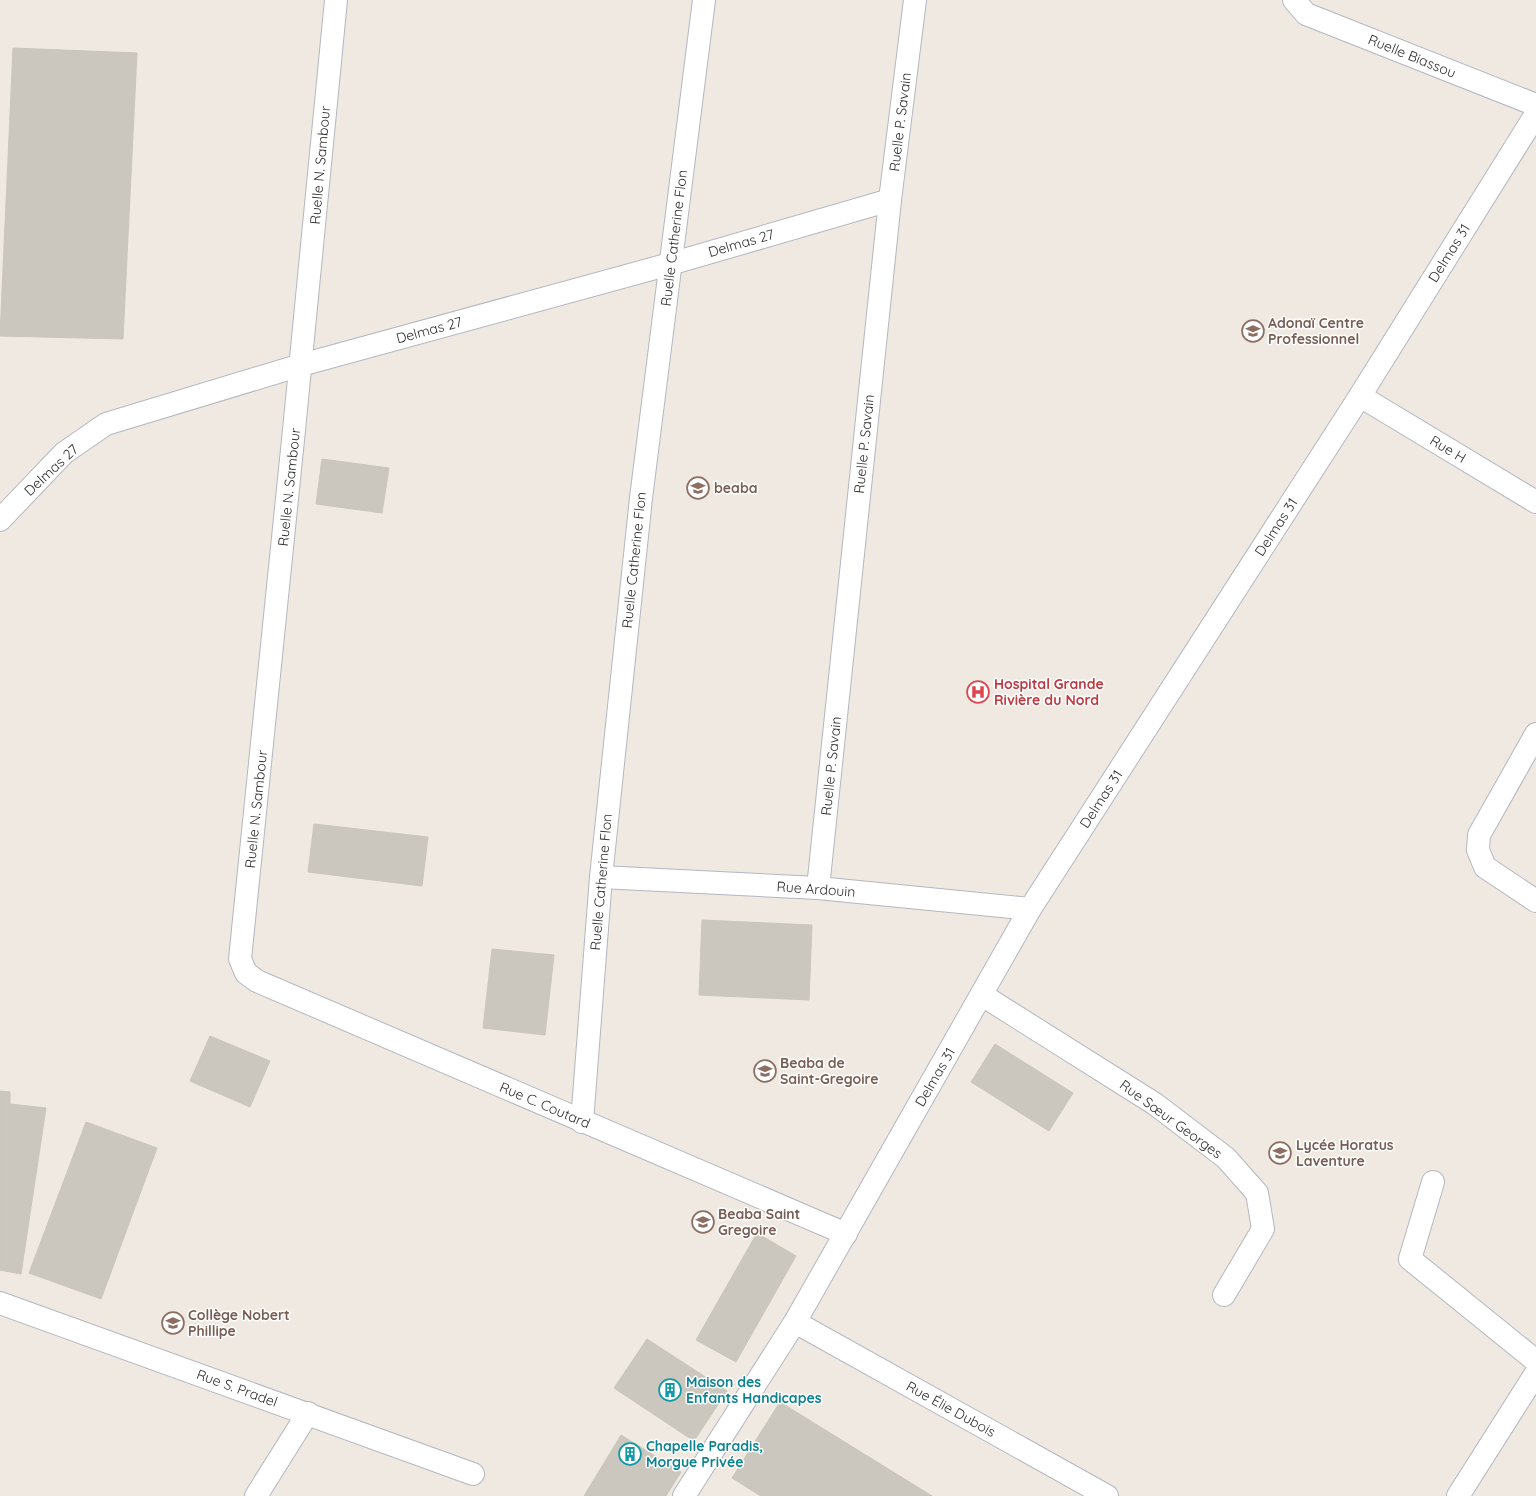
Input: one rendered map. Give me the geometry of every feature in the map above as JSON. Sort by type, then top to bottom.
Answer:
[{"type":"street","name":"Ruelle N. Sambour","points":[[246,973],[240,959],[301,365],[336,0]]},
{"type":"street","name":"Ruelle Catherine Flon","points":[[582,1122],[601,877],[641,498],[704,0]]},
{"type":"street","name":"Ruelle P. Savain","points":[[818,888],[890,200],[915,0]]},
{"type":"street","name":"Ruelle Biassou","points":[[1294,0],[1306,14],[1536,105]]},
{"type":"street","name":"Delmas 31","points":[[684,1496],[795,1322],[1030,909],[1360,396],[1536,114]]},
{"type":"street","name":"Delmas 27","points":[[0,520],[64,453],[106,424],[301,365],[670,264],[890,200]]},
{"type":"street","name":"Rue H","points":[[1360,396],[1536,502]]},
{"type":"street","points":[[1536,734],[1479,835],[1478,850],[1485,867],[1536,901]]},
{"type":"street","name":"Rue Ardouin","points":[[601,877],[818,888],[1030,909]]},
{"type":"street","name":"Rue C. Coutard","points":[[246,973],[265,984],[582,1122],[846,1234]]},
{"type":"street","name":"Rue Sœur Georges","points":[[982,995],[1155,1104],[1226,1158],[1257,1193],[1263,1229],[1224,1295]]},
{"type":"street","points":[[1433,1182],[1410,1259],[1536,1361]]},
{"type":"street","name":"Rue S. Pradel","points":[[0,1303],[308,1413],[473,1474]]},
{"type":"street","name":"Rue Élie Dubois","points":[[795,1322],[1107,1496]]},
{"type":"street","points":[[1458,1496],[1536,1373]]},
{"type":"street","points":[[256,1496],[308,1413]]},
{"type":"building","points":[[13,48],[137,53],[123,339],[0,336]]},
{"type":"building","points":[[322,459],[389,468],[382,513],[316,504]]},
{"type":"building","points":[[314,824],[428,837],[422,886],[308,872]]},
{"type":"building","points":[[702,920],[812,925],[809,1000],[699,995]]},
{"type":"building","points":[[492,949],[554,955],[545,1035],[483,1028]]},
{"type":"building","points":[[210,1036],[270,1061],[250,1107],[190,1081]]},
{"type":"building","points":[[995,1044],[1073,1093],[1049,1131],[971,1082]]},
{"type":"building","points":[[0,1091],[10,1092],[10,1104],[46,1108],[21,1274],[0,1270]]},
{"type":"building","points":[[86,1122],[157,1148],[101,1299],[29,1273]]},
{"type":"building","points":[[757,1233],[796,1256],[736,1362],[696,1340]]},
{"type":"building","name":"Maison des Enfants Handicapes","points":[[647,1339],[727,1391],[694,1441],[614,1388]]},
{"type":"building","points":[[780,1402],[932,1496],[761,1496],[732,1478]]},
{"type":"building","name":"Chapelle Paradis, Morgue Privée","points":[[621,1435],[681,1472],[666,1496],[584,1496]]},
{"type":"place","name":"Adonaï Centre Professionnel","points":[[1253,331]]},
{"type":"place","name":"beaba","points":[[698,488]]},
{"type":"place","name":"Hospital Grande Rivière du Nord","points":[[978,692]]},
{"type":"place","name":"Beaba de Saint-Gregoire","points":[[765,1071]]},
{"type":"place","name":"Lycée Horatus Laventure","points":[[1280,1153]]},
{"type":"place","name":"Beaba Saint Gregoire","points":[[703,1222]]},
{"type":"place","name":"Collège Nobert Phillipe","points":[[173,1323]]},
{"type":"place","name":"Maison des Enfants Handicapes","points":[[670,1390]]},
{"type":"place","name":"Chapelle Paradis, Morgue Privée","points":[[630,1454]]}]
